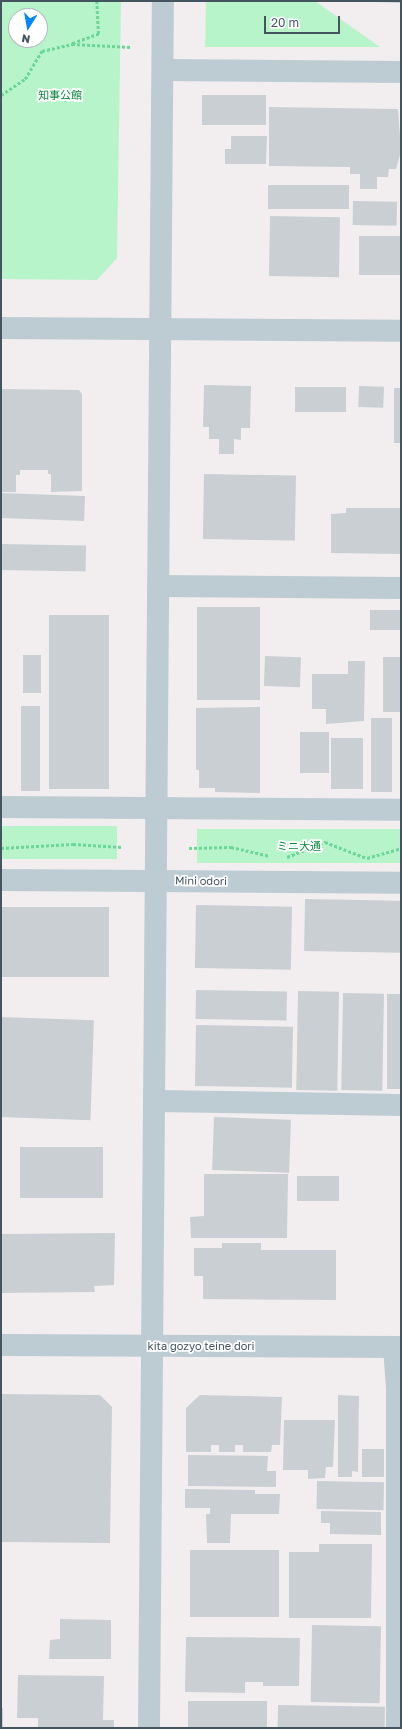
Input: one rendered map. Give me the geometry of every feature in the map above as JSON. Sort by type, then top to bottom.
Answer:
[{"type":"street","points":[[149,1728],[163,1]]},
{"type":"street","points":[[163,70],[401,72]]},
{"type":"street","points":[[1,328],[401,331]]},
{"type":"street","points":[[158,586],[401,588]]},
{"type":"street","points":[[1,807],[401,810]]},
{"type":"street","name":"Mini odori","points":[[1,880],[401,883]]},
{"type":"street","points":[[154,1101],[401,1105]]},
{"type":"street","name":"kita gozyo teine dori","points":[[1,1344],[398,1347]]},
{"type":"street","points":[[397,1728],[398,1347]]},
{"type":"path","points":[[1,95],[25,79],[42,51],[72,44],[99,34],[96,1]]},
{"type":"path","points":[[72,44],[131,47]]},
{"type":"path","points":[[282,859],[325,842],[367,858],[401,848]]},
{"type":"path","points":[[1,848],[73,844],[122,847]]},
{"type":"path","points":[[189,848],[231,847],[275,857]]},
{"type":"green space","name":"知事公館","points":[[1,1],[121,1],[117,258],[97,280],[1,279]]},
{"type":"green space","points":[[206,1],[315,1],[380,47],[205,47]]},
{"type":"green space","points":[[1,826],[117,826],[117,859],[1,859]]},
{"type":"green space","name":"ミニ大通","points":[[197,829],[401,829],[401,863],[197,863]]},
{"type":"building","points":[[401,1],[401,3],[374,2]]},
{"type":"building","points":[[202,95],[266,95],[266,125],[202,125]]},
{"type":"building","points":[[269,107],[398,109],[401,151],[396,169],[389,169],[388,177],[377,177],[377,189],[360,189],[360,174],[350,174],[350,167],[269,166]]},
{"type":"building","points":[[231,136],[267,136],[266,164],[225,164],[225,149],[231,149]]},
{"type":"building","points":[[268,185],[349,185],[349,209],[268,209]]},
{"type":"building","points":[[353,201],[397,202],[397,226],[353,225]]},
{"type":"building","points":[[270,216],[340,217],[339,277],[269,276]]},
{"type":"building","points":[[359,236],[401,236],[401,275],[359,275]]},
{"type":"building","points":[[204,385],[251,386],[250,428],[241,428],[241,440],[234,439],[234,454],[219,454],[219,439],[209,439],[209,427],[203,427]]},
{"type":"building","points":[[359,386],[384,387],[383,408],[358,407]]},
{"type":"building","points":[[295,387],[346,387],[346,412],[295,412]]},
{"type":"building","points":[[394,388],[401,388],[401,443],[394,443]]},
{"type":"building","points":[[1,389],[79,390],[82,394],[82,491],[51,492],[51,474],[48,474],[48,470],[20,470],[20,475],[16,475],[16,492],[1,492]]},
{"type":"building","points":[[204,474],[296,476],[295,541],[203,539]]},
{"type":"building","points":[[1,493],[85,496],[84,521],[1,518]]},
{"type":"building","points":[[346,508],[401,508],[401,554],[331,553],[331,514],[346,513]]},
{"type":"building","points":[[1,544],[86,545],[86,571],[1,570]]},
{"type":"building","points":[[197,607],[260,607],[260,700],[197,700]]},
{"type":"building","points":[[370,610],[401,610],[401,630],[370,630]]},
{"type":"building","points":[[49,615],[109,615],[109,789],[49,789]]},
{"type":"building","points":[[23,655],[41,655],[41,693],[23,693]]},
{"type":"building","points":[[265,656],[301,657],[300,687],[264,686]]},
{"type":"building","points":[[383,657],[401,657],[401,712],[383,712]]},
{"type":"building","points":[[348,661],[365,661],[364,721],[326,724],[326,709],[312,709],[312,674],[348,674]]},
{"type":"building","points":[[21,706],[40,706],[40,791],[21,791]]},
{"type":"building","points":[[260,707],[260,793],[215,792],[215,788],[199,788],[199,770],[196,770],[196,708]]},
{"type":"building","points":[[371,718],[392,718],[392,792],[371,792]]},
{"type":"building","points":[[300,732],[329,732],[329,773],[300,773]]},
{"type":"building","points":[[331,738],[363,738],[363,789],[331,789]]},
{"type":"building","points":[[305,899],[401,901],[400,953],[304,951]]},
{"type":"building","points":[[196,905],[292,907],[291,970],[195,968]]},
{"type":"building","points":[[1,907],[109,907],[109,977],[1,977]]},
{"type":"building","points":[[196,990],[287,992],[286,1021],[195,1019]]},
{"type":"building","points":[[298,991],[339,992],[337,1091],[296,1090]]},
{"type":"building","points":[[343,993],[384,994],[382,1091],[341,1090]]},
{"type":"building","points":[[387,994],[401,994],[401,1089],[387,1089]]},
{"type":"building","points":[[1,1017],[94,1020],[90,1120],[1,1117]]},
{"type":"building","points":[[196,1025],[293,1027],[292,1088],[195,1086]]},
{"type":"building","points":[[214,1117],[291,1120],[289,1173],[212,1170]]},
{"type":"building","points":[[20,1147],[103,1147],[103,1198],[20,1198]]},
{"type":"building","points":[[204,1174],[288,1174],[287,1238],[191,1238],[190,1217],[204,1216]]},
{"type":"building","points":[[297,1176],[339,1176],[339,1201],[297,1201]]},
{"type":"building","points":[[115,1233],[114,1285],[94,1286],[95,1292],[1,1293],[1,1234]]},
{"type":"building","points":[[222,1243],[261,1243],[261,1250],[336,1250],[336,1300],[203,1299],[203,1276],[194,1276],[194,1248],[222,1248]]},
{"type":"building","points":[[1,1394],[100,1395],[112,1407],[110,1543],[1,1542]]},
{"type":"building","points":[[200,1395],[282,1397],[280,1445],[272,1445],[271,1452],[243,1452],[243,1445],[235,1445],[235,1452],[219,1452],[219,1445],[211,1445],[211,1452],[186,1452],[186,1408]]},
{"type":"building","points":[[338,1395],[359,1396],[358,1472],[352,1471],[352,1477],[338,1477]]},
{"type":"building","points":[[284,1420],[335,1420],[333,1467],[326,1467],[325,1478],[308,1479],[308,1470],[283,1470]]},
{"type":"building","points":[[362,1449],[384,1449],[384,1477],[362,1477]]},
{"type":"building","points":[[188,1455],[268,1456],[267,1471],[276,1471],[276,1487],[188,1486]]},
{"type":"building","points":[[317,1481],[384,1482],[384,1510],[317,1509]]},
{"type":"building","points":[[185,1489],[255,1490],[255,1494],[280,1494],[279,1514],[231,1514],[230,1543],[207,1543],[206,1514],[210,1514],[210,1508],[185,1508]]},
{"type":"building","points":[[321,1511],[381,1512],[381,1535],[330,1534],[330,1523],[321,1523]]},
{"type":"building","points":[[319,1544],[372,1544],[371,1618],[289,1618],[289,1552],[319,1552]]},
{"type":"building","points":[[190,1550],[279,1550],[279,1617],[190,1617]]},
{"type":"building","points":[[60,1619],[111,1620],[111,1659],[49,1659],[50,1640],[60,1639]]},
{"type":"building","points":[[312,1625],[381,1626],[380,1703],[311,1702]]},
{"type":"building","points":[[186,1637],[300,1638],[299,1686],[263,1686],[263,1682],[245,1682],[245,1693],[185,1692]]},
{"type":"building","points":[[18,1675],[104,1676],[103,1720],[114,1720],[114,1728],[38,1728],[38,1718],[17,1718]]},
{"type":"building","points":[[188,1701],[267,1701],[267,1728],[188,1728]]},
{"type":"building","points":[[278,1705],[385,1707],[385,1728],[278,1728]]},
{"type":"building","points":[[1,1708],[3,1708],[3,1728],[1,1728]]}]
